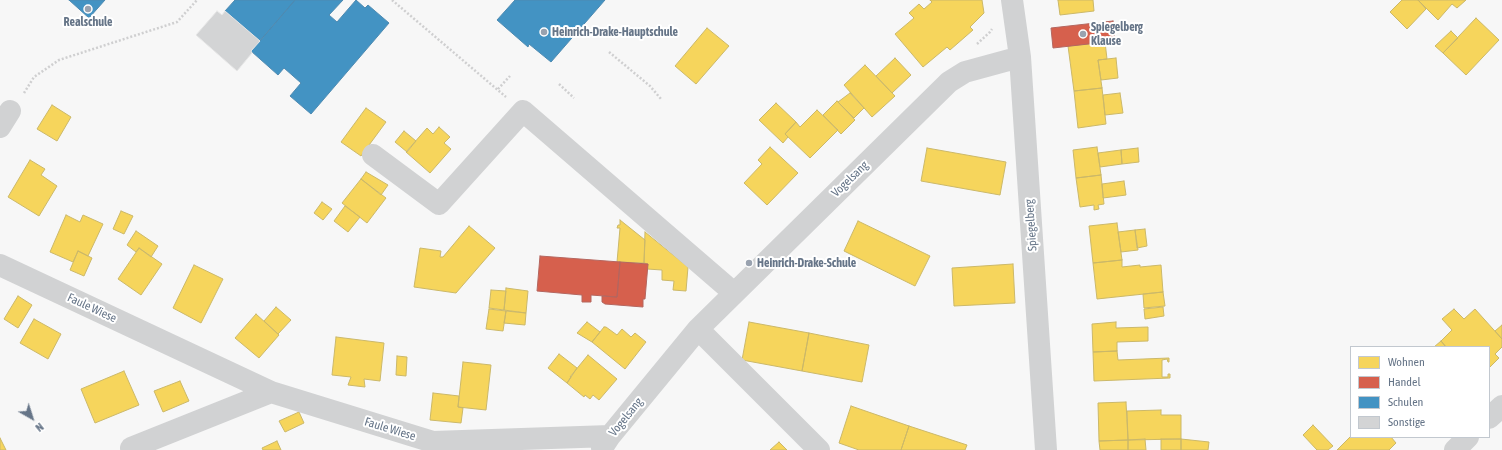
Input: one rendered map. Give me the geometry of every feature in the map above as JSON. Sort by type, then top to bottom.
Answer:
[{"type":"street","name":"Spiegelberg","points":[[1012,0],[1020,58],[1046,450]]},
{"type":"street","name":"Vogelsang","points":[[605,443],[698,330],[948,82],[964,72],[1020,58]]},
{"type":"street","points":[[373,155],[439,204],[523,111],[734,293]]},
{"type":"street","name":"Faule Wiese","points":[[0,265],[271,392],[433,442],[605,443]]},
{"type":"street","points":[[698,330],[819,450]]},
{"type":"street","points":[[131,448],[271,392]]},
{"type":"street","points":[[1490,417],[1502,406]]},
{"type":"street","points":[[1454,450],[1467,438]]},
{"type":"path","points":[[5,119],[34,78],[59,60],[177,22],[197,0]]},
{"type":"path","points":[[392,0],[498,89],[510,76]]},
{"type":"path","points":[[609,52],[650,86],[661,99]]},
{"type":"path","points":[[560,84],[574,98]]},
{"type":"building: Wohnen","points":[[930,0],[982,0],[984,13],[970,27],[973,30],[950,50],[947,47],[923,67],[895,34],[914,18],[909,13],[919,4],[924,9],[932,2]]},
{"type":"building: Wohnen","points":[[1058,0],[1093,0],[1094,11],[1060,15]]},
{"type":"building: Wohnen","points":[[1402,0],[1418,0],[1426,9],[1407,29],[1390,12]]},
{"type":"building: Wohnen","points":[[1418,0],[1466,0],[1457,8],[1452,4],[1438,20]]},
{"type":"building: Wohnen","points":[[1476,18],[1499,40],[1466,75],[1443,53]]},
{"type":"building: Wohnen","points":[[707,28],[729,46],[696,84],[675,66]]},
{"type":"building: Wohnen","points":[[1451,31],[1458,38],[1443,53],[1435,46]]},
{"type":"building: Wohnen","points":[[1105,42],[1107,59],[1098,60],[1102,88],[1074,91],[1068,46]]},
{"type":"building: Wohnen","points":[[895,58],[911,75],[892,93],[876,76]]},
{"type":"building: Wohnen","points":[[1116,58],[1118,78],[1101,80],[1098,60]]},
{"type":"building: Wohnen","points":[[865,65],[895,96],[872,117],[844,85]]},
{"type":"building: Wohnen","points":[[1102,88],[1106,124],[1078,128],[1074,91]]},
{"type":"building: Wohnen","points":[[850,93],[864,108],[854,118],[838,102]]},
{"type":"building: Wohnen","points":[[1120,93],[1123,113],[1105,115],[1103,95]]},
{"type":"building: Wohnen","points":[[837,101],[855,120],[841,134],[823,115]]},
{"type":"building: Wohnen","points":[[776,103],[796,122],[785,134],[788,137],[783,143],[759,120]]},
{"type":"building: Wohnen","points":[[52,105],[71,117],[57,141],[37,129]]},
{"type":"building: Wohnen","points":[[366,108],[386,122],[361,156],[341,142]]},
{"type":"building: Wohnen","points":[[817,110],[838,130],[810,158],[785,134],[796,122],[800,127]]},
{"type":"building: Wohnen","points":[[439,127],[450,137],[444,143],[451,149],[430,173],[406,152],[427,128],[433,134]]},
{"type":"building: Wohnen","points":[[404,131],[416,141],[407,152],[395,142]]},
{"type":"building: Wohnen","points":[[770,147],[798,173],[767,205],[744,183],[762,164],[758,160]]},
{"type":"building: Wohnen","points":[[1097,147],[1101,175],[1076,178],[1073,150]]},
{"type":"building: Wohnen","points":[[927,148],[1006,162],[1000,195],[921,181]]},
{"type":"building: Wohnen","points":[[1138,148],[1139,162],[1122,164],[1121,150]]},
{"type":"building: Wohnen","points":[[1121,150],[1122,164],[1100,167],[1098,153]]},
{"type":"building: Wohnen","points":[[30,160],[45,169],[41,175],[57,186],[39,216],[8,197]]},
{"type":"building: Wohnen","points":[[366,172],[388,185],[381,195],[361,179]]},
{"type":"building: Wohnen","points":[[1101,175],[1104,204],[1098,205],[1099,209],[1094,210],[1094,205],[1080,207],[1076,178]]},
{"type":"building: Wohnen","points":[[361,179],[386,198],[367,223],[342,203]]},
{"type":"building: Wohnen","points":[[1124,181],[1126,195],[1103,198],[1102,184]]},
{"type":"building: Wohnen","points":[[322,202],[332,209],[323,220],[314,213]]},
{"type":"building: Wohnen","points":[[345,206],[360,217],[348,232],[334,221]]},
{"type":"building: Wohnen","points":[[121,211],[133,216],[124,234],[113,229]]},
{"type":"building: Wohnen","points":[[66,215],[80,222],[83,215],[103,224],[88,256],[78,251],[73,262],[50,252]]},
{"type":"building: Wohnen","points":[[620,220],[645,240],[644,263],[617,262],[620,228],[617,228],[618,225],[620,225]]},
{"type":"building: Wohnen","points":[[858,221],[930,256],[915,286],[844,251]]},
{"type":"building: Wohnen","points":[[1117,223],[1122,260],[1093,263],[1089,226]]},
{"type":"building: Wohnen","points":[[469,226],[495,248],[456,293],[414,287],[420,248],[441,251],[440,257],[443,257]]},
{"type":"building: Wohnen","points":[[1145,229],[1147,246],[1137,248],[1135,230]]},
{"type":"building: Wohnen","points":[[1135,230],[1138,250],[1121,252],[1118,232]]},
{"type":"building: Wohnen","points":[[136,231],[158,246],[151,257],[139,248],[136,252],[127,245]]},
{"type":"building: Wohnen","points":[[645,232],[688,267],[686,291],[673,290],[674,281],[662,280],[662,270],[647,269],[648,264],[644,263]]},
{"type":"building: Wohnen","points":[[139,248],[162,264],[141,295],[118,279]]},
{"type":"building: Wohnen","points":[[78,251],[92,258],[84,276],[70,270]]},
{"type":"building: Wohnen","points":[[1122,260],[1122,267],[1161,265],[1163,292],[1097,299],[1093,263]]},
{"type":"building: Wohnen","points":[[1013,264],[1015,303],[954,306],[952,268]]},
{"type":"building: Wohnen","points":[[194,265],[223,279],[201,323],[173,308]]},
{"type":"building: Wohnen","points":[[506,288],[528,291],[526,313],[504,310]]},
{"type":"building: Wohnen","points":[[491,290],[506,291],[504,310],[489,308]]},
{"type":"building: Wohnen","points":[[1163,292],[1165,306],[1144,308],[1143,294]]},
{"type":"building: Wohnen","points":[[18,296],[32,305],[18,328],[4,319]]},
{"type":"building: Wohnen","points":[[276,307],[291,320],[278,334],[264,321]]},
{"type":"building: Wohnen","points":[[1163,307],[1164,316],[1145,319],[1144,309]]},
{"type":"building: Wohnen","points":[[489,309],[506,311],[503,331],[486,329]]},
{"type":"building: Wohnen","points":[[1454,309],[1464,319],[1475,309],[1502,339],[1502,347],[1495,354],[1499,358],[1490,367],[1490,346],[1445,346],[1441,341],[1452,330],[1442,319]]},
{"type":"building: Wohnen","points":[[506,311],[526,313],[525,325],[504,323]]},
{"type":"building: Wohnen","points":[[256,314],[279,335],[259,358],[235,338]]},
{"type":"building: Wohnen","points":[[34,319],[61,334],[48,359],[20,343]]},
{"type":"building: Wohnen","points":[[587,322],[600,332],[592,342],[577,333]]},
{"type":"building: Wohnen","points":[[749,322],[809,333],[802,371],[742,360]]},
{"type":"building: Wohnen","points":[[1116,322],[1116,328],[1148,327],[1148,341],[1117,342],[1117,351],[1093,352],[1092,324]]},
{"type":"building: Wohnen","points":[[1502,325],[1502,339],[1495,331]]},
{"type":"building: Wohnen","points":[[604,327],[617,335],[622,329],[631,337],[635,333],[646,342],[625,369],[592,342]]},
{"type":"building: Wohnen","points":[[809,333],[869,345],[862,382],[802,371]]},
{"type":"building: Wohnen","points":[[336,337],[384,343],[380,381],[364,379],[365,387],[348,385],[351,377],[332,375]]},
{"type":"building: Wohnen","points":[[1441,341],[1445,346],[1435,346]]},
{"type":"building: Wohnen","points":[[1117,351],[1118,360],[1169,358],[1169,362],[1167,359],[1162,360],[1162,377],[1168,377],[1168,374],[1170,374],[1170,378],[1094,381],[1093,352]]},
{"type":"building: Wohnen","points":[[559,354],[577,368],[567,383],[548,368]]},
{"type":"building: Wohnen","points":[[588,355],[617,379],[599,400],[593,395],[590,399],[585,395],[584,397],[567,383]]},
{"type":"building: Wohnen","points":[[397,356],[407,357],[406,376],[396,375]]},
{"type":"building: Wohnen","points":[[463,362],[491,365],[486,410],[458,407]]},
{"type":"building: Wohnen","points":[[124,371],[139,405],[95,423],[81,389]]},
{"type":"building: Wohnen","points":[[180,381],[189,401],[163,412],[154,391]]},
{"type":"building: Wohnen","points":[[433,393],[459,396],[458,407],[463,408],[461,423],[430,420]]},
{"type":"building: Wohnen","points":[[1126,402],[1128,440],[1099,441],[1098,403]]},
{"type":"building: Wohnen","points":[[851,406],[909,426],[901,450],[859,450],[839,443]]},
{"type":"building: Wohnen","points":[[1161,410],[1161,415],[1181,415],[1181,439],[1128,440],[1127,411]]},
{"type":"building: Wohnen","points":[[299,412],[304,423],[285,432],[279,421]]},
{"type":"building: Wohnen","points":[[1313,425],[1333,446],[1328,450],[1317,450],[1303,435]]},
{"type":"building: Wohnen","points":[[909,426],[967,445],[965,450],[901,450]]},
{"type":"building: Wohnen","points":[[1350,437],[1392,438],[1396,443],[1389,450],[1337,450]]},
{"type":"building: Wohnen","points":[[0,438],[6,450],[0,450]]},
{"type":"building: Wohnen","points":[[1145,439],[1146,450],[1128,450],[1128,440]]},
{"type":"building: Wohnen","points":[[1161,439],[1181,439],[1181,450],[1161,450]]},
{"type":"building: Wohnen","points":[[1181,439],[1209,442],[1208,450],[1181,450]]},
{"type":"building: Wohnen","points":[[1128,440],[1128,450],[1100,450],[1099,441]]},
{"type":"building: Wohnen","points":[[277,441],[281,450],[263,450],[262,448]]},
{"type":"building: Wohnen","points":[[779,442],[787,450],[770,450]]},
{"type":"building: Handel","name":"Spiegelberg Klause","points":[[1113,21],[1115,41],[1053,48],[1051,28]]},
{"type":"building: Handel","points":[[540,256],[620,262],[617,297],[591,295],[591,302],[582,302],[582,295],[537,291]]},
{"type":"building: Handel","points":[[620,262],[648,264],[643,307],[605,304],[602,302],[602,296],[617,297]]},
{"type":"building: Schulen","name":"Realschule","points":[[69,0],[105,0],[89,18]]},
{"type":"building: Schulen","points":[[235,0],[295,0],[260,41],[225,11]]},
{"type":"building: Schulen","points":[[295,0],[343,0],[329,15],[337,22],[356,0],[365,8],[368,5],[389,23],[311,114],[290,96],[301,83],[284,68],[278,75],[251,51]]},
{"type":"building: Schulen","name":"Heinrich-Drake-Hauptschule","points":[[515,0],[605,0],[551,62],[529,44],[528,47],[497,20]]},
{"type":"building: Sonstige","points":[[217,11],[222,15],[225,11],[260,41],[237,71],[196,35]]},
{"type":"place","name":"Realschule","points":[[88,9]]},
{"type":"place","name":"Heinrich-Drake-Hauptschule","points":[[544,32]]},
{"type":"place","name":"Spiegelberg Klause","points":[[1083,34]]},
{"type":"place","name":"Heinrich-Drake-Schule","points":[[749,263]]}]
